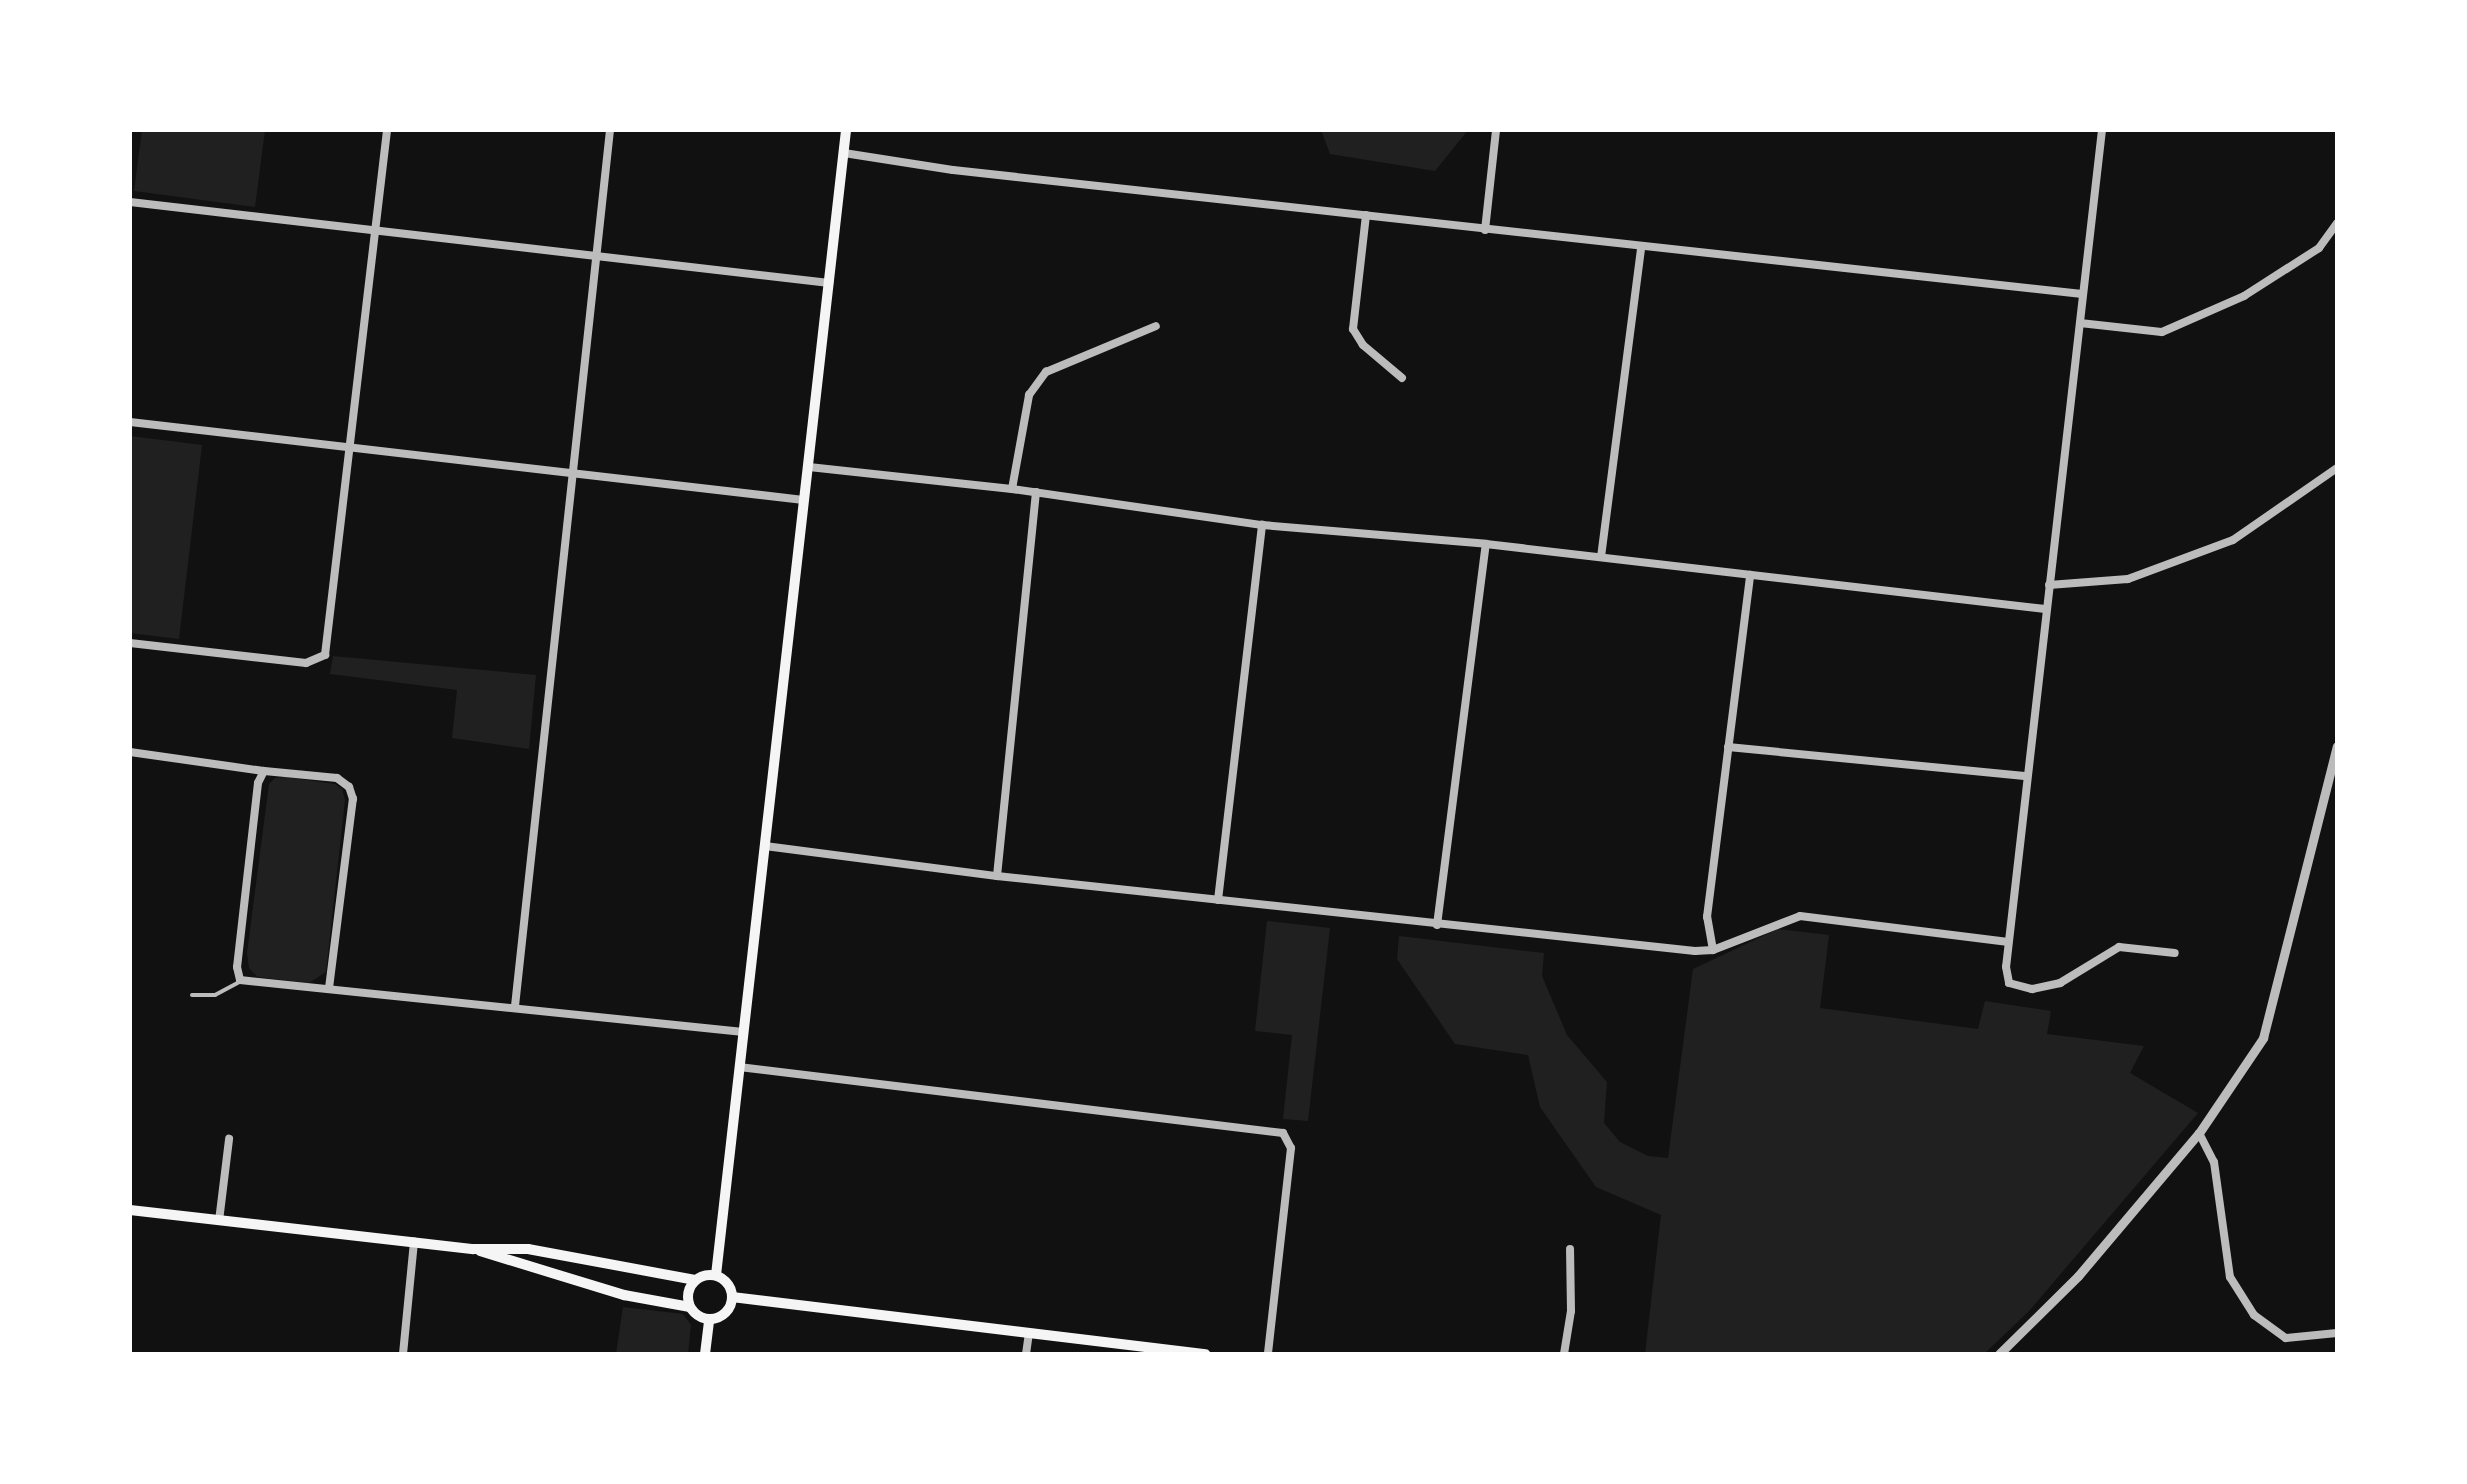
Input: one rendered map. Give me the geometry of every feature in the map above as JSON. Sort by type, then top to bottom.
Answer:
[{"type":"main road","points":[[716,1275],[846,130]]},
{"type":"main road","points":[[130,1210],[474,1249],[528,1249],[695,1280],[716,1275]]},
{"type":"main road","points":[[474,1249],[624,1295],[690,1307],[708,1319],[722,1316],[732,1297],[728,1284],[716,1275]]},
{"type":"main road","points":[[690,1307],[688,1292],[695,1280]]},
{"type":"main road","points":[[732,1297],[1206,1354]]},
{"type":"main road","points":[[705,1354],[708,1319]]},
{"type":"street","points":[[130,643],[306,663],[320,660],[328,645],[387,130]]},
{"type":"street","points":[[515,1006],[610,130]]},
{"type":"street","points":[[1485,230],[1496,130]]},
{"type":"street","points":[[2102,130],[2006,967],[2009,983],[2032,988],[2060,982],[2118,947],[2175,952]]},
{"type":"street","points":[[844,153],[953,170],[2082,294]]},
{"type":"street","points":[[130,202],[828,282]]},
{"type":"street","points":[[1366,215],[1354,329],[1363,345],[1402,378]]},
{"type":"street","points":[[2080,323],[2162,332],[2244,296],[2319,248],[2337,223]]},
{"type":"street","points":[[1601,557],[1641,248]]},
{"type":"street","points":[[1012,488],[1029,395],[1046,372],[1156,326]]},
{"type":"street","points":[[130,422],[804,500]]},
{"type":"street","points":[[808,468],[1012,488],[1262,525],[1486,544],[2045,609]]},
{"type":"street","points":[[2049,585],[2128,579],[2233,540],[2337,468]]},
{"type":"street","points":[[998,876],[1036,492]]},
{"type":"street","points":[[1218,900],[1262,525]]},
{"type":"street","points":[[1437,924],[1486,544]]},
{"type":"street","points":[[1712,950],[1707,917],[1750,575]]},
{"type":"street","points":[[1999,1354],[2078,1276],[2199,1133],[2263,1038],[2337,746]]},
{"type":"street","points":[[1728,747],[2026,776]]},
{"type":"street","points":[[130,752],[264,772],[337,778],[349,786],[352,799],[329,988]]},
{"type":"street","points":[[264,772],[258,784],[237,967],[240,980],[283,988],[329,988],[386,998],[515,1006],[743,1032]]},
{"type":"street","points":[[765,846],[998,876],[1712,950],[1800,916],[2008,942]]},
{"type":"street","points":[[740,1067],[1277,1131],[1287,1136],[1291,1148],[1268,1354]]},
{"type":"street","points":[[2199,1133],[2214,1162],[2230,1277],[2254,1315],[2286,1338],[2316,1339],[2337,1333]]},
{"type":"street","points":[[219,1220],[229,1139]]},
{"type":"street","points":[[402,1354],[414,1242]]},
{"type":"street","points":[[1564,1354],[1570,1311],[1570,1249]]},
{"type":"street","points":[[1026,1354],[1028,1333]]},
{"type":"lane","points":[[192,995],[215,995],[240,980]]},
{"type":"shaded area","points":[[142,130],[265,130],[255,207],[134,191]]},
{"type":"shaded area","points":[[1321,130],[1468,130],[1435,171],[1330,154]]},
{"type":"shaded area","points":[[130,436],[202,445],[179,639],[130,633]]},
{"type":"shaded area","points":[[333,656],[536,675],[529,749],[452,738],[457,690],[330,674]]},
{"type":"shaded area","points":[[275,778],[335,784],[342,789],[345,800],[326,972],[309,983],[258,977],[249,968],[247,953],[269,784]]},
{"type":"shaded area","points":[[1267,921],[1330,928],[1308,1121],[1283,1119],[1292,1035],[1255,1031]]},
{"type":"shaded area","points":[[1778,929],[1829,935],[1820,1008],[1978,1029],[1985,1001],[2051,1011],[2047,1034],[2144,1046],[2130,1073],[2198,1113],[2029,1311],[1984,1354],[1645,1354],[1661,1215],[1596,1187],[1540,1107],[1528,1055],[1455,1044],[1397,959],[1399,936],[1544,953],[1542,976],[1567,1035],[1607,1082],[1604,1123],[1620,1142],[1648,1156],[1668,1158],[1693,969]]},
{"type":"shaded area","points":[[623,1307],[683,1314],[691,1325],[688,1354],[616,1354]]}]
